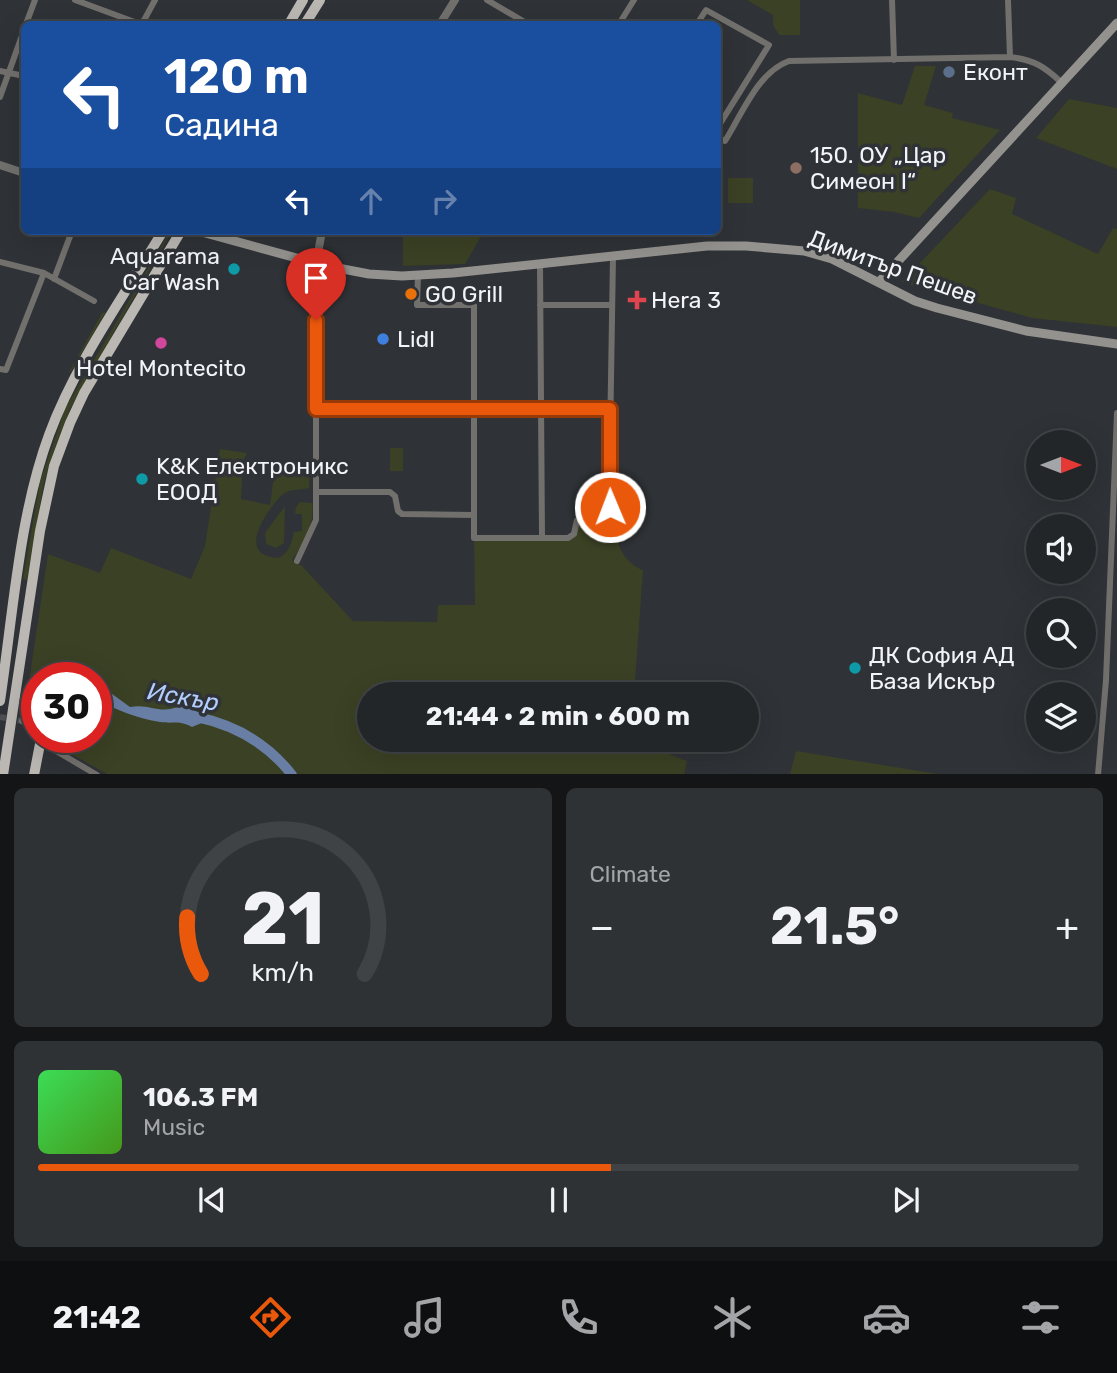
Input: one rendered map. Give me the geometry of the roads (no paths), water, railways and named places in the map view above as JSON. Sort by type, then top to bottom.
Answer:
[{"type":"highway","points":[[291,21],[303,0]]},
{"type":"highway","points":[[308,21],[320,0]]},
{"type":"highway","points":[[0,699],[28,512],[49,433],[79,372],[161,235]]},
{"type":"highway","points":[[4,773],[45,503],[54,466],[69,423],[98,367],[179,235]]},
{"type":"highway","points":[[34,774],[38,753]]},
{"type":"main road","points":[[879,282],[1117,23]]},
{"type":"main road","name":"Димитър Пешев","points":[[212,235],[316,264],[369,274],[418,275],[707,246],[804,251],[832,259],[915,301],[936,308],[1026,331],[1117,344]]},
{"type":"street","points":[[27,21],[35,0]]},
{"type":"street","points":[[75,0],[133,21]]},
{"type":"street","points":[[143,21],[155,0]]},
{"type":"street","points":[[442,21],[455,0]]},
{"type":"street","points":[[487,0],[523,21]]},
{"type":"street","points":[[621,21],[634,0]]},
{"type":"street","points":[[892,0],[894,60]]},
{"type":"street","points":[[1008,0],[1010,57]]},
{"type":"street","points":[[699,21],[706,9],[769,45],[721,122]]},
{"type":"street","points":[[0,97],[21,38]]},
{"type":"street","points":[[721,139],[763,80],[778,65],[799,60],[1010,57],[1027,59],[1049,70],[1062,83]]},
{"type":"street","points":[[0,71],[21,75]]},
{"type":"street","points":[[0,165],[21,172]]},
{"type":"street","points":[[54,279],[70,235]]},
{"type":"street","points":[[297,561],[316,520],[316,264],[321,235]]},
{"type":"street","points":[[418,275],[417,305],[474,306],[474,538],[568,538],[575,534],[577,520],[613,519],[609,500],[613,257]]},
{"type":"street","points":[[0,262],[44,273],[94,301]]},
{"type":"street","points":[[540,264],[542,538]]},
{"type":"street","points":[[3,369],[44,273]]},
{"type":"street","points":[[540,305],[612,304]]},
{"type":"street","points":[[316,409],[610,409]]},
{"type":"street","points":[[1098,774],[1117,413]]},
{"type":"street","points":[[318,492],[387,492],[393,494],[398,511],[402,514],[474,515]]},
{"type":"street","points":[[60,753],[95,774]]},
{"type":"water","points":[[112,694],[130,707],[168,709],[182,705],[209,720],[192,727],[143,719],[112,707]]},
{"type":"waterway","name":"Искър","points":[[197,717],[250,737],[291,774]]},
{"type":"tunnel","points":[[0,717],[21,721]]},
{"type":"place","name":"Еконт","points":[[949,72]]},
{"type":"place","name":"150. ОУ „Цар Симеон I“","points":[[796,168]]},
{"type":"place","name":"Aquarama Car Wash","points":[[234,269]]},
{"type":"place","name":"GO Grill","points":[[411,294]]},
{"type":"place","name":"Hera 3","points":[[637,300]]},
{"type":"place","name":"Lidl","points":[[383,339]]},
{"type":"place","name":"Hotel Montecito","points":[[161,343]]},
{"type":"place","name":"K&K Електроникс ЕООД","points":[[142,479]]},
{"type":"place","name":"ДК София АД База Искър","points":[[855,668]]}]
